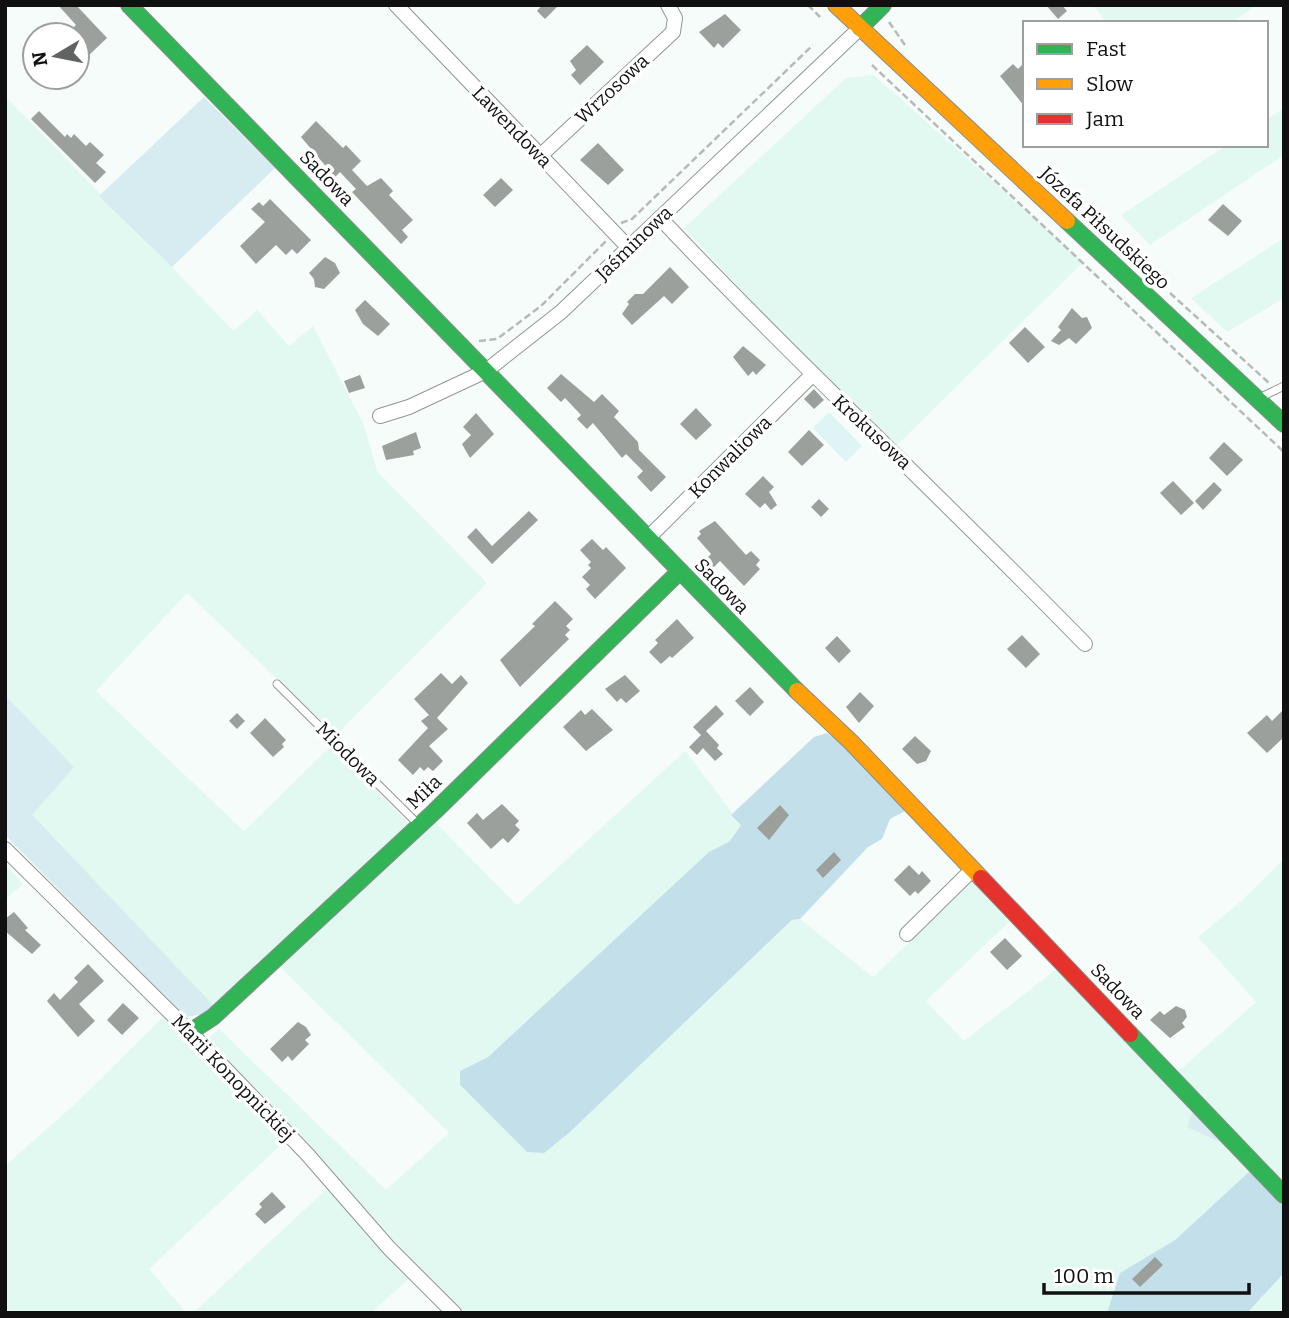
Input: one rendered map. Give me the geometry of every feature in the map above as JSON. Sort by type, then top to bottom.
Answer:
[{"type":"street","name":"Sadowa","points":[[129,5],[679,572],[850,742],[1284,1195]]},
{"type":"street","name":"Lawendowa","points":[[396,5],[629,248]]},
{"type":"street","name":"Józefa Piłsudskiego","points":[[836,5],[1284,424]]},
{"type":"street","points":[[860,28],[883,5]]},
{"type":"street","name":"Wrzosowa","points":[[540,156],[673,32],[672,12]]},
{"type":"street","name":"Jaśminowa","points":[[380,416],[409,407],[486,371],[561,312],[860,28]]},
{"type":"street","name":"Krokusowa","points":[[660,218],[812,375],[946,501],[1085,644]]},
{"type":"street","name":"Konwaliowa","points":[[648,538],[812,375]]},
{"type":"street","name":"Miła","points":[[190,1032],[213,1017],[420,825],[679,572]]},
{"type":"street","name":"Marii Konopnickiej","points":[[5,849],[190,1032],[306,1154],[389,1248],[454,1313]]},
{"type":"street","points":[[907,934],[972,870]]},
{"type":"lane","points":[[1257,399],[1284,386]]},
{"type":"lane","name":"Miodowa","points":[[276,684],[420,825]]},
{"type":"path","points":[[807,5],[820,17]]},
{"type":"path","points":[[466,350],[475,341],[497,339],[541,306],[595,254],[623,221],[632,219],[813,45]]},
{"type":"path","points":[[872,65],[1284,452]]},
{"type":"green space","points":[[1092,5],[1258,5],[1233,21],[1106,21]]},
{"type":"green space","points":[[874,75],[1083,262],[890,452],[684,228],[846,78]]},
{"type":"green space","points":[[5,96],[234,331],[257,310],[289,346],[313,326],[364,425],[377,471],[487,583],[336,735],[187,593],[96,691],[244,831],[332,745],[410,825],[213,1005],[31,815],[74,767],[5,695]]},
{"type":"green space","points":[[1284,108],[1284,155],[1150,245],[1121,215],[1224,147],[1268,147],[1268,119]]},
{"type":"green space","points":[[1284,238],[1284,298],[1227,332],[1191,298]]},
{"type":"green space","points":[[685,751],[741,824],[730,841],[709,852],[488,1057],[460,1071],[460,1086],[527,1152],[570,1132],[793,920],[800,919],[873,977],[972,882],[1009,922],[926,1001],[964,1041],[1058,968],[1169,1084],[1212,1138],[1233,1148],[1250,1171],[1175,1240],[1121,1273],[1107,1313],[462,1313],[205,1041],[219,1029],[386,1190],[449,1133],[277,964],[434,821],[517,905]]},
{"type":"green space","points":[[1284,859],[1284,1188],[1173,1076],[1256,1002],[1198,937],[1240,902]]},
{"type":"green space","points":[[5,864],[23,884],[5,900]]},
{"type":"green space","points":[[164,1016],[287,1139],[149,1269],[187,1313],[13,1313],[5,1308],[5,1166],[75,1104]]},
{"type":"green space","points":[[331,1185],[413,1275],[371,1313],[193,1313]]},
{"type":"green space","points":[[1284,1273],[1284,1313],[1247,1313]]},
{"type":"shaded area","points":[[204,97],[275,168],[172,267],[99,196]]},
{"type":"shaded area","points":[[829,412],[862,446],[846,462],[813,428]]},
{"type":"shaded area","points":[[5,695],[74,767],[32,815],[213,1005],[203,1014],[187,1017],[173,1005],[5,835]]},
{"type":"shaded area","points":[[827,733],[843,744],[907,810],[890,819],[882,839],[868,847],[800,919],[792,920],[570,1132],[544,1153],[527,1152],[460,1085],[460,1071],[488,1057],[709,852],[730,841],[741,825],[731,815],[814,737]]},
{"type":"shaded area","points":[[1193,1110],[1233,1148],[1187,1127]]},
{"type":"shaded area","points":[[1250,1171],[1284,1204],[1284,1273],[1247,1313],[1107,1313],[1120,1273],[1175,1240]]},
{"type":"building","points":[[58,5],[76,5],[107,38],[91,53],[91,21],[72,21]]},
{"type":"building","points":[[542,5],[559,5],[545,19],[537,11]]},
{"type":"building","points":[[1046,5],[1062,5],[1067,11],[1058,19]]},
{"type":"building","points":[[725,14],[741,30],[723,48],[718,43],[714,48],[699,32]]},
{"type":"building","points":[[587,45],[604,62],[580,85],[571,75],[576,70],[570,61]]},
{"type":"building","points":[[1013,64],[1018,69],[1023,64],[1023,105],[1000,76]]},
{"type":"building","points":[[39,111],[65,137],[67,134],[71,138],[74,134],[86,146],[90,142],[104,155],[96,163],[106,172],[95,183],[31,119]]},
{"type":"building","points":[[316,121],[343,148],[346,145],[361,161],[352,170],[367,186],[381,178],[393,191],[389,195],[413,220],[402,230],[408,237],[401,244],[352,192],[356,189],[340,172],[335,177],[301,137]]},
{"type":"building","points":[[598,143],[624,170],[608,185],[580,160]]},
{"type":"building","points":[[501,178],[513,190],[495,207],[483,195]]},
{"type":"building","points":[[270,199],[311,240],[297,254],[292,249],[286,255],[276,245],[256,264],[240,246],[265,222],[251,209],[259,202],[263,206]]},
{"type":"building","points":[[1223,204],[1242,221],[1228,236],[1208,220]]},
{"type":"building","points":[[325,257],[335,263],[340,273],[324,289],[315,287],[314,279],[309,273]]},
{"type":"building","points":[[670,267],[689,287],[672,304],[664,296],[632,325],[622,314],[629,304],[627,302],[635,294],[643,294]]},
{"type":"building","points":[[365,300],[390,324],[378,336],[363,324],[355,310]]},
{"type":"building","points":[[1072,308],[1082,318],[1087,317],[1092,328],[1076,344],[1069,338],[1059,345],[1051,341],[1061,330],[1058,327]]},
{"type":"building","points":[[1025,327],[1045,347],[1028,363],[1009,343]]},
{"type":"building","points":[[743,346],[766,365],[756,375],[753,371],[748,376],[733,357]]},
{"type":"building","points":[[561,374],[594,402],[602,394],[619,411],[614,417],[638,442],[639,450],[666,477],[651,492],[637,477],[643,471],[626,454],[622,458],[593,423],[587,429],[577,419],[581,415],[565,398],[561,402],[547,388]]},
{"type":"building","points":[[360,375],[365,388],[349,393],[344,381]]},
{"type":"building","points":[[814,389],[824,400],[814,409],[804,399]]},
{"type":"building","points":[[696,408],[712,425],[696,440],[680,424]]},
{"type":"building","points":[[476,413],[494,434],[470,458],[462,444],[471,435],[463,427]]},
{"type":"building","points":[[809,430],[824,445],[802,466],[788,452]]},
{"type":"building","points":[[416,432],[421,448],[413,451],[414,455],[386,460],[382,446]]},
{"type":"building","points":[[1224,442],[1243,460],[1227,476],[1209,458]]},
{"type":"building","points":[[763,476],[774,487],[769,492],[777,505],[771,510],[765,503],[760,508],[745,494]]},
{"type":"building","points":[[1173,481],[1194,503],[1181,515],[1160,493]]},
{"type":"building","points":[[1214,482],[1222,490],[1203,510],[1195,501]]},
{"type":"building","points":[[819,499],[829,509],[821,517],[811,507]]},
{"type":"building","points":[[529,511],[538,520],[492,564],[467,537],[476,528],[492,546]]},
{"type":"building","points":[[715,521],[746,555],[751,551],[760,560],[756,565],[760,569],[744,586],[720,561],[704,577],[696,569],[711,554],[697,538],[701,534],[699,531]]},
{"type":"building","points":[[592,539],[603,550],[606,547],[626,568],[595,599],[586,589],[590,585],[582,577],[591,568],[588,565],[591,562],[580,550]]},
{"type":"building","points":[[555,601],[573,619],[566,626],[570,630],[565,635],[569,639],[520,687],[500,660],[535,626],[532,624]]},
{"type":"building","points":[[677,619],[694,638],[661,664],[649,652],[658,643],[655,640]]},
{"type":"building","points":[[1022,635],[1040,654],[1026,668],[1007,649]]},
{"type":"building","points":[[837,636],[851,651],[839,663],[825,648]]},
{"type":"building","points":[[441,673],[452,684],[461,675],[468,683],[437,718],[448,729],[429,746],[443,761],[433,771],[428,767],[424,771],[420,767],[413,775],[398,760],[428,728],[421,721],[429,715],[414,699]]},
{"type":"building","points":[[625,675],[640,691],[626,703],[621,698],[617,702],[605,689]]},
{"type":"building","points":[[750,687],[764,702],[750,716],[735,701]]},
{"type":"building","points":[[860,692],[874,706],[859,723],[846,707]]},
{"type":"building","points":[[716,705],[724,714],[706,731],[719,745],[717,748],[723,754],[715,761],[703,748],[697,755],[689,747],[701,735],[693,727]]},
{"type":"building","points":[[592,709],[613,730],[586,751],[563,727],[581,710],[585,715]]},
{"type":"building","points":[[1284,709],[1284,737],[1267,753],[1247,733],[1267,715],[1272,721]]},
{"type":"building","points":[[237,713],[245,721],[237,729],[229,721]]},
{"type":"building","points":[[265,718],[286,740],[282,744],[284,747],[273,757],[250,733]]},
{"type":"building","points":[[915,736],[931,751],[926,761],[917,764],[902,749]]},
{"type":"building","points":[[502,804],[519,821],[515,825],[520,830],[508,843],[503,838],[491,849],[467,823],[477,813],[483,820]]},
{"type":"building","points":[[780,805],[789,815],[769,840],[757,828]]},
{"type":"building","points":[[834,852],[841,860],[823,878],[816,870]]},
{"type":"building","points":[[909,865],[919,875],[922,871],[931,881],[918,894],[915,891],[910,896],[894,880]]},
{"type":"building","points":[[14,912],[28,928],[25,930],[41,945],[32,954],[5,931],[5,919]]},
{"type":"building","points":[[1005,938],[1022,956],[1007,970],[990,952]]},
{"type":"building","points":[[88,964],[104,981],[79,1004],[95,1021],[78,1037],[47,1001],[54,993],[60,1000],[78,982],[74,978]]},
{"type":"building","points":[[123,1003],[139,1018],[122,1035],[107,1020]]},
{"type":"building","points":[[1176,1006],[1185,1010],[1187,1017],[1182,1023],[1185,1027],[1170,1038],[1150,1020],[1160,1011],[1164,1015]]},
{"type":"building","points":[[298,1022],[306,1027],[311,1035],[305,1040],[309,1044],[292,1061],[288,1056],[282,1062],[270,1049]]},
{"type":"building","points":[[272,1192],[286,1207],[265,1224],[255,1214],[262,1207],[259,1204]]},
{"type":"building","points":[[1155,1257],[1163,1265],[1140,1287],[1132,1279]]},
{"type":"traffic: fast","points":[[129,5],[797,691]]},
{"type":"traffic: fast","points":[[860,28],[883,5]]},
{"type":"traffic: fast","points":[[1067,221],[1284,424]]},
{"type":"traffic: fast","points":[[190,1032],[213,1017],[435,811],[679,572]]},
{"type":"traffic: fast","points":[[1130,1034],[1284,1195]]},
{"type":"traffic: slow","points":[[836,5],[1067,221]]},
{"type":"traffic: slow","points":[[797,691],[851,742],[981,878]]},
{"type":"traffic: jam","points":[[981,878],[1130,1034]]}]
